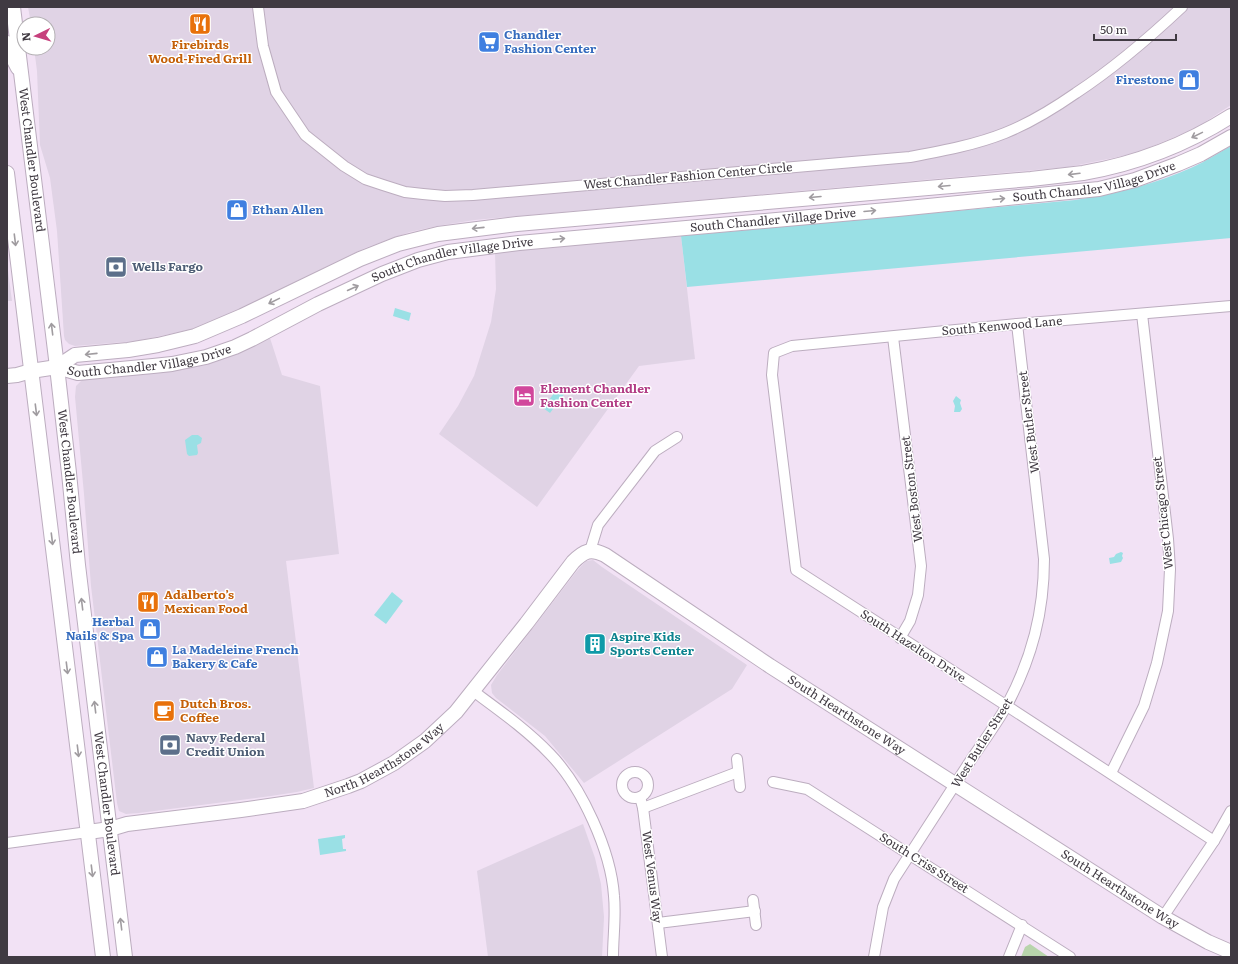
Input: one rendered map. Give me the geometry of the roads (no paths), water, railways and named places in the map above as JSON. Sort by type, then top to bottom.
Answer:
[{"type":"street","name":"West Chandler Boulevard","points":[[14,7],[57,367],[79,572],[99,830],[103,957]]},
{"type":"street","name":"West Chandler Fashion Center Circle","points":[[258,7],[263,46],[276,92],[305,135],[344,166],[365,179],[405,192],[445,196],[473,195],[910,157],[966,145],[1004,134],[1032,121],[1056,107],[1104,74],[1182,7]]},
{"type":"street","points":[[7,43],[8,49],[22,75]]},
{"type":"street","name":"South Chandler Village Drive","points":[[57,367],[75,355],[128,350],[183,339],[213,329],[379,251],[400,243],[438,234],[525,224],[1031,179],[1083,172],[1131,161],[1160,152],[1204,132],[1231,116]]},
{"type":"street","name":"South Chandler Village Drive","points":[[57,367],[78,373],[153,366],[194,360],[218,353],[234,347],[324,301],[401,266],[448,252],[518,243],[898,209],[1099,189],[1135,180],[1178,164],[1201,154],[1231,137]]},
{"type":"street","name":"West Chandler Boulevard","points":[[7,173],[31,371],[99,830],[125,957]]},
{"type":"street","name":"South Kenwood Lane","points":[[774,354],[792,346],[1017,324],[1231,306]]},
{"type":"street","name":"West Chicago Street","points":[[1111,773],[1144,706],[1157,664],[1168,611],[1170,568],[1168,539],[1142,314]]},
{"type":"street","name":"West Butler Street","points":[[874,957],[883,907],[894,879],[1007,706],[1028,660],[1037,628],[1044,580],[1044,551],[1017,324]]},
{"type":"street","name":"West Boston Street","points":[[893,337],[921,566],[918,595],[910,621],[900,638]]},
{"type":"street","points":[[183,339],[194,360]]},
{"type":"street","name":"South Hazelton Drive","points":[[774,354],[772,375],[796,570],[1214,841]]},
{"type":"street","points":[[7,376],[57,367]]},
{"type":"street","points":[[590,551],[598,525],[654,451],[677,437]]},
{"type":"street","name":"North Hearthstone Way","points":[[99,830],[127,824],[288,804],[316,797],[348,786],[378,772],[416,748],[456,712],[573,562],[580,555],[590,551]]},
{"type":"street","name":"South Hearthstone Way","points":[[590,551],[604,555],[770,666],[1163,917],[1208,942],[1231,952]]},
{"type":"street","points":[[473,691],[528,733],[552,756],[578,793],[600,839],[611,875],[614,897],[612,957]]},
{"type":"street","points":[[737,759],[740,786]]},
{"type":"street","points":[[643,808],[738,772]]},
{"type":"street","name":"South Criss Street","points":[[774,782],[807,789],[1070,957]]},
{"type":"street","name":"West Venus Way","points":[[640,797],[643,808],[662,957]]},
{"type":"street","points":[[1163,917],[1214,841],[1231,811]]},
{"type":"street","points":[[7,843],[99,830]]},
{"type":"street","points":[[753,900],[756,925]]},
{"type":"street","points":[[658,923],[755,911]]},
{"type":"street","points":[[1009,957],[1022,925]]},
{"type":"place","name":"Firebirds Wood-Fired Grill","points":[[200,24]]},
{"type":"place","name":"Chandler Fashion Center","points":[[489,42]]},
{"type":"place","name":"Firestone","points":[[1189,80]]},
{"type":"place","name":"Ethan Allen","points":[[237,210]]},
{"type":"place","name":"Wells Fargo","points":[[116,267]]},
{"type":"place","name":"Element Chandler Fashion Center","points":[[524,396]]},
{"type":"place","name":"Adalberto’s Mexican Food","points":[[148,602]]},
{"type":"place","name":"Herbal Nails & Spa","points":[[150,629]]},
{"type":"place","name":"Aspire Kids Sports Center","points":[[595,644]]},
{"type":"place","name":"La Madeleine French Bakery & Cafe","points":[[157,657]]},
{"type":"place","name":"Dutch Bros. Coffee","points":[[164,711]]},
{"type":"place","name":"Navy Federal Credit Union","points":[[170,745]]}]
